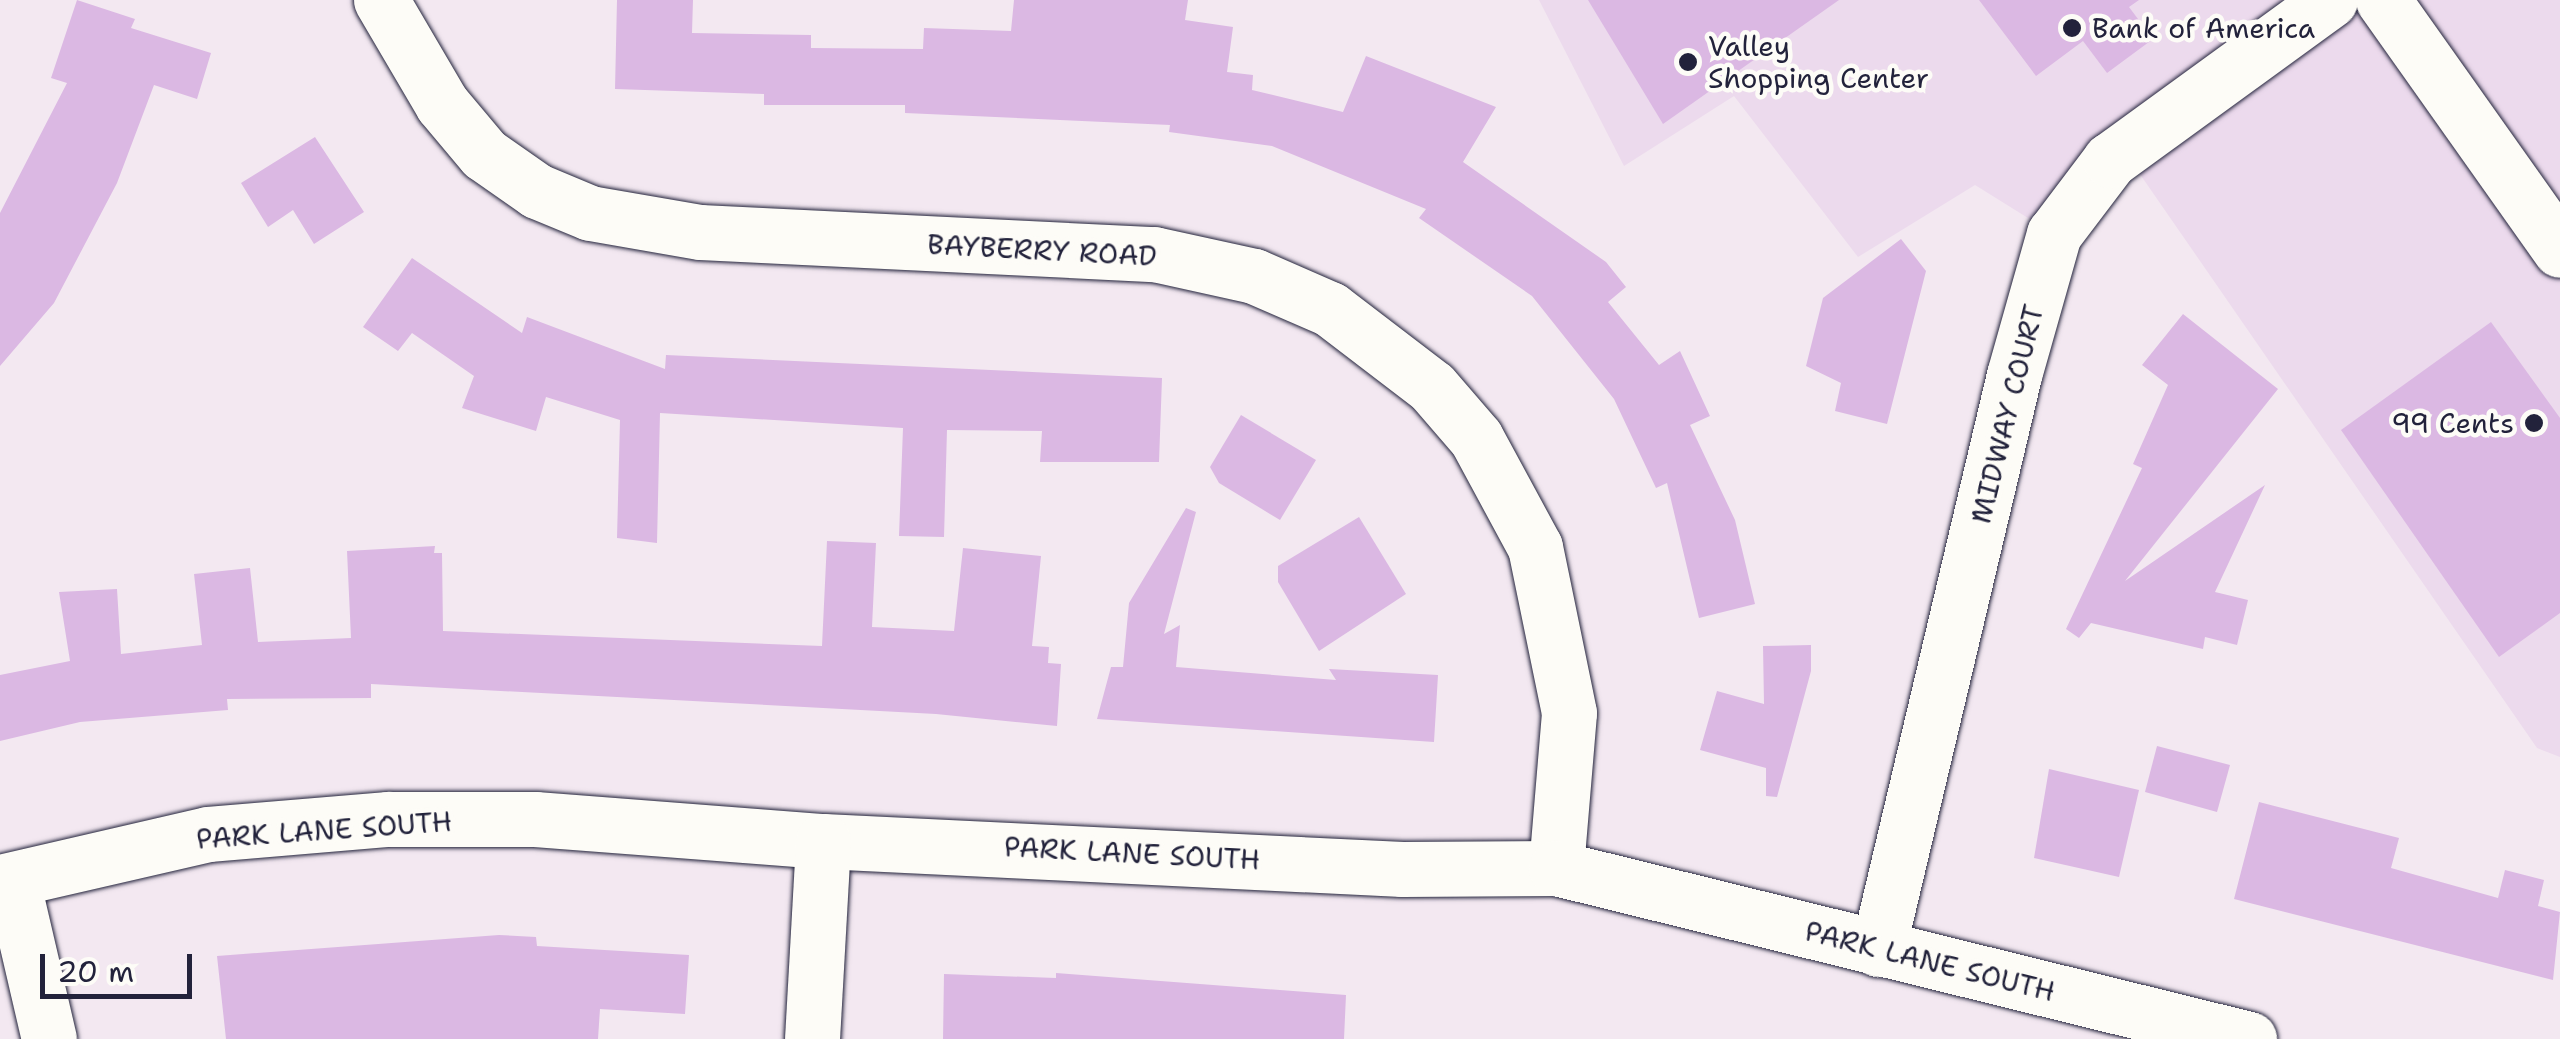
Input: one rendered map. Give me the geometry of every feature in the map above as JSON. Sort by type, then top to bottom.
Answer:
[{"type":"street","name":"BAYBERRY ROAD","points":[[381,0],[442,104],[484,154],[538,191],[590,214],[700,232],[1154,254],[1254,276],[1330,309],[1432,387],[1454,412],[1476,438],[1534,547],[1556,627],[1569,713],[1556,868]]},
{"type":"street","name":"MIDWAY COURT","points":[[1878,949],[2014,375],[2054,234],[2110,160],[2330,0]]},
{"type":"street","points":[[2382,0],[2560,250]]},
{"type":"street","name":"PARK LANE SOUTH","points":[[6,881],[208,834],[388,820],[535,819],[823,841],[1402,869],[1556,868],[2249,1039]]},
{"type":"street","points":[[812,1039],[823,841]]},
{"type":"street","points":[[6,881],[49,1039]]},
{"type":"shaded area","points":[[1539,0],[2560,0],[2560,757],[2537,748],[2117,141],[2044,228],[1975,185],[1858,257],[1734,96],[1624,166]]},
{"type":"building","points":[[77,0],[135,19],[131,28],[211,53],[197,99],[154,85],[117,183],[54,303],[0,366],[0,213],[67,83],[51,78]]},
{"type":"building","points":[[617,0],[693,0],[692,33],[811,35],[811,48],[923,49],[924,28],[1011,31],[1014,0],[1188,0],[1185,20],[1233,27],[1227,72],[1253,75],[1252,90],[1343,112],[1366,56],[1496,107],[1463,162],[1606,262],[1626,287],[1608,302],[1659,365],[1680,351],[1710,416],[1690,425],[1735,520],[1755,604],[1699,618],[1667,483],[1656,488],[1614,399],[1532,296],[1419,218],[1426,209],[1272,146],[1169,132],[1170,125],[905,113],[905,105],[764,105],[764,94],[615,89]]},
{"type":"building","name":"Valley Shopping Center","points":[[1588,0],[1839,0],[1663,124]]},
{"type":"building","name":"Bank of America","points":[[1979,0],[2139,0],[2129,7],[2153,39],[2107,73],[2083,41],[2036,76]]},
{"type":"building","points":[[315,137],[364,212],[314,244],[293,210],[268,227],[241,183]]},
{"type":"building","points":[[1901,239],[1926,271],[1887,424],[1835,411],[1841,383],[1806,366],[1823,298]]},
{"type":"building","points":[[412,258],[522,333],[527,317],[665,369],[666,355],[1162,378],[1159,462],[1040,462],[1042,431],[947,430],[944,537],[899,536],[903,428],[660,413],[657,543],[617,538],[620,420],[546,397],[536,431],[462,408],[474,376],[412,333],[398,351],[363,327]]},
{"type":"building","points":[[2183,314],[2278,389],[2125,581],[2265,485],[2215,592],[2248,600],[2237,645],[2205,637],[2203,649],[2091,623],[2079,638],[2066,629],[2142,468],[2133,464],[2168,385],[2142,365]]},
{"type":"building","points":[[2491,322],[2560,418],[2560,613],[2499,657],[2341,430]]},
{"type":"building","points":[[1241,415],[1316,460],[1280,520],[1219,483],[1210,467]]},
{"type":"building","points":[[1186,508],[1196,512],[1164,634],[1180,625],[1176,667],[1336,680],[1329,669],[1438,675],[1434,742],[1097,719],[1111,667],[1123,667],[1129,603]]},
{"type":"building","points":[[1359,517],[1406,594],[1319,651],[1278,582],[1278,566]]},
{"type":"building","points":[[827,541],[876,543],[872,627],[954,631],[963,548],[1041,556],[1032,646],[1049,647],[1048,663],[1061,664],[1057,726],[936,714],[371,684],[371,698],[227,699],[228,710],[80,722],[0,741],[0,675],[70,661],[59,592],[117,589],[121,654],[202,645],[194,574],[250,568],[258,642],[351,638],[347,551],[435,546],[434,553],[442,553],[443,631],[822,646]]},
{"type":"building","points":[[1811,645],[1811,671],[1777,797],[1766,796],[1766,768],[1700,750],[1717,691],[1764,704],[1763,646]]},
{"type":"building","points":[[2157,746],[2230,765],[2217,812],[2145,792]]},
{"type":"building","points":[[2049,769],[2139,790],[2119,877],[2034,858]]},
{"type":"building","points":[[2259,802],[2399,838],[2391,868],[2498,898],[2505,870],[2544,880],[2538,906],[2560,912],[2553,980],[2234,899]]},
{"type":"building","points":[[499,935],[536,937],[537,946],[689,955],[685,1014],[600,1009],[598,1039],[226,1039],[217,956]]},
{"type":"building","points":[[1056,973],[1346,995],[1344,1039],[943,1039],[944,974],[1056,978]]},
{"type":"place","name":"Bank of America","points":[[2072,28]]},
{"type":"place","name":"Valley Shopping Center","points":[[1688,62]]},
{"type":"place","name":"99 Cents","points":[[2534,423]]}]
